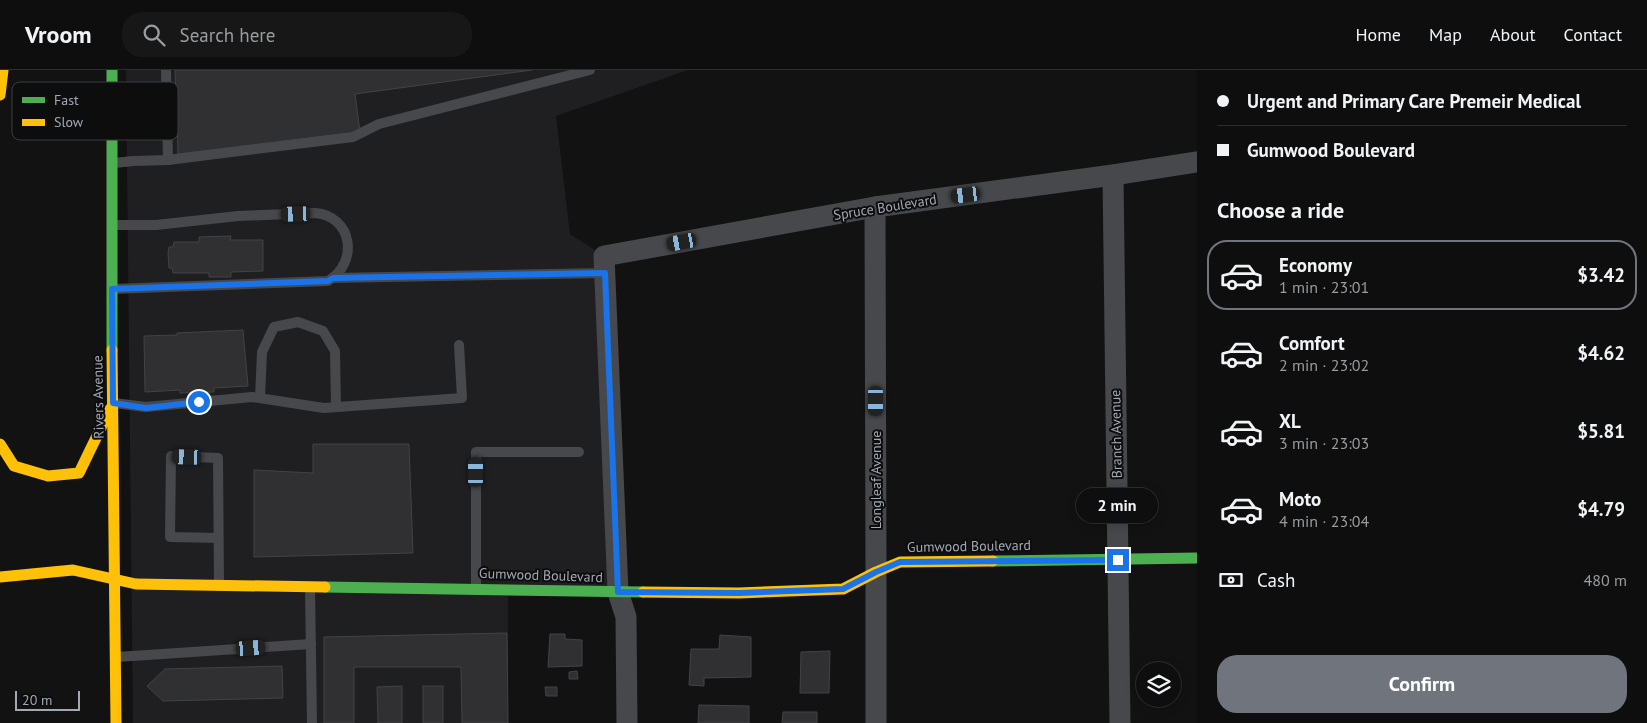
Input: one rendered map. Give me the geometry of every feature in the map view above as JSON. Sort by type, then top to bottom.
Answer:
[{"type":"street","points":[[0,95],[3,70]]},
{"type":"street","name":"Rivers Avenue","points":[[113,140],[111,225],[116,723]]},
{"type":"street","name":"Spruce Boulevard","points":[[605,264],[875,207],[1113,176],[1197,162]]},
{"type":"street","name":"Branch Avenue","points":[[1113,176],[1120,723]]},
{"type":"street","name":"Longleaf Avenue","points":[[875,207],[876,723]]},
{"type":"street","points":[[605,264],[618,592],[626,617],[626,723]]},
{"type":"street","points":[[0,444],[14,466],[48,476],[79,473],[113,403]]},
{"type":"street","name":"Gumwood Boulevard","points":[[0,578],[73,570],[136,584],[739,593],[843,589],[900,562],[1197,558]]},
{"type":"lane","points":[[113,163],[133,160],[168,160],[354,137],[380,124],[590,70]]},
{"type":"lane","points":[[168,140],[168,160]]},
{"type":"lane","points":[[111,225],[156,225],[238,216],[324,214],[339,223],[345,231],[348,242],[347,254],[342,267],[330,280]]},
{"type":"lane","points":[[112,289],[330,280],[605,264]]},
{"type":"lane","points":[[260,398],[262,352],[274,327],[298,322],[323,331],[335,351],[336,407]]},
{"type":"lane","points":[[113,403],[146,408],[252,397],[324,408],[462,398],[459,345]]},
{"type":"lane","points":[[476,588],[476,452],[579,452]]},
{"type":"lane","points":[[218,538],[170,537],[171,456],[218,458],[219,585]]},
{"type":"lane","points":[[310,587],[312,723]]},
{"type":"lane","points":[[116,657],[311,644]]},
{"type":"shaded area","points":[[126,70],[688,70],[556,116],[570,234],[604,256],[618,592],[508,589],[508,723],[133,723],[127,140],[178,140],[178,82],[126,82]]},
{"type":"building","points":[[175,70],[532,70],[355,94],[360,132],[178,154],[178,82],[175,82]]},
{"type":"building","points":[[231,236],[230,240],[263,240],[263,271],[231,272],[231,277],[209,277],[209,273],[173,273],[172,268],[169,268],[169,247],[173,247],[174,242],[199,242],[199,237]]},
{"type":"building","points":[[243,330],[248,386],[214,388],[214,392],[180,393],[180,390],[145,392],[144,336]]},
{"type":"building","points":[[313,444],[409,444],[413,553],[254,557],[254,470],[313,473]]},
{"type":"building","points":[[507,633],[508,723],[462,723],[461,667],[354,667],[354,723],[324,723],[324,637]]},
{"type":"building","points":[[550,634],[565,634],[565,639],[582,640],[582,666],[548,667]]},
{"type":"building","points":[[720,635],[751,637],[751,677],[704,678],[704,686],[689,685],[691,649],[719,649]]},
{"type":"building","points":[[830,651],[829,693],[800,693],[801,652]]},
{"type":"building","points":[[282,666],[283,698],[163,701],[147,686],[165,669]]},
{"type":"building","points":[[577,671],[578,679],[569,679],[569,672]]},
{"type":"building","points":[[402,686],[402,723],[378,723],[377,687]]},
{"type":"building","points":[[423,686],[443,686],[443,723],[423,723]]},
{"type":"building","points":[[545,687],[557,687],[557,696],[546,696]]},
{"type":"building","points":[[699,705],[749,706],[749,723],[698,723]]},
{"type":"building","points":[[783,712],[817,712],[817,723],[782,723]]},
{"type":"traffic: fast","points":[[112,70],[112,82]]},
{"type":"traffic: fast","points":[[112,140],[112,350]]},
{"type":"traffic: fast","points":[[993,561],[1197,558]]},
{"type":"traffic: fast","points":[[325,587],[643,592]]},
{"type":"traffic: slow","points":[[0,95],[3,70]]},
{"type":"traffic: slow","points":[[112,350],[116,723]]},
{"type":"traffic: slow","points":[[0,444],[14,466],[48,476],[79,473],[110,409]]},
{"type":"traffic: slow","points":[[643,592],[739,593],[843,589],[900,562],[993,561]]},
{"type":"traffic: slow","points":[[0,577],[73,570],[136,584],[325,587]]},
{"type":"route","points":[[199,402],[146,408],[113,403],[112,289],[328,281],[333,278],[605,273],[618,592],[739,593],[843,589],[900,562],[1118,560]]}]
